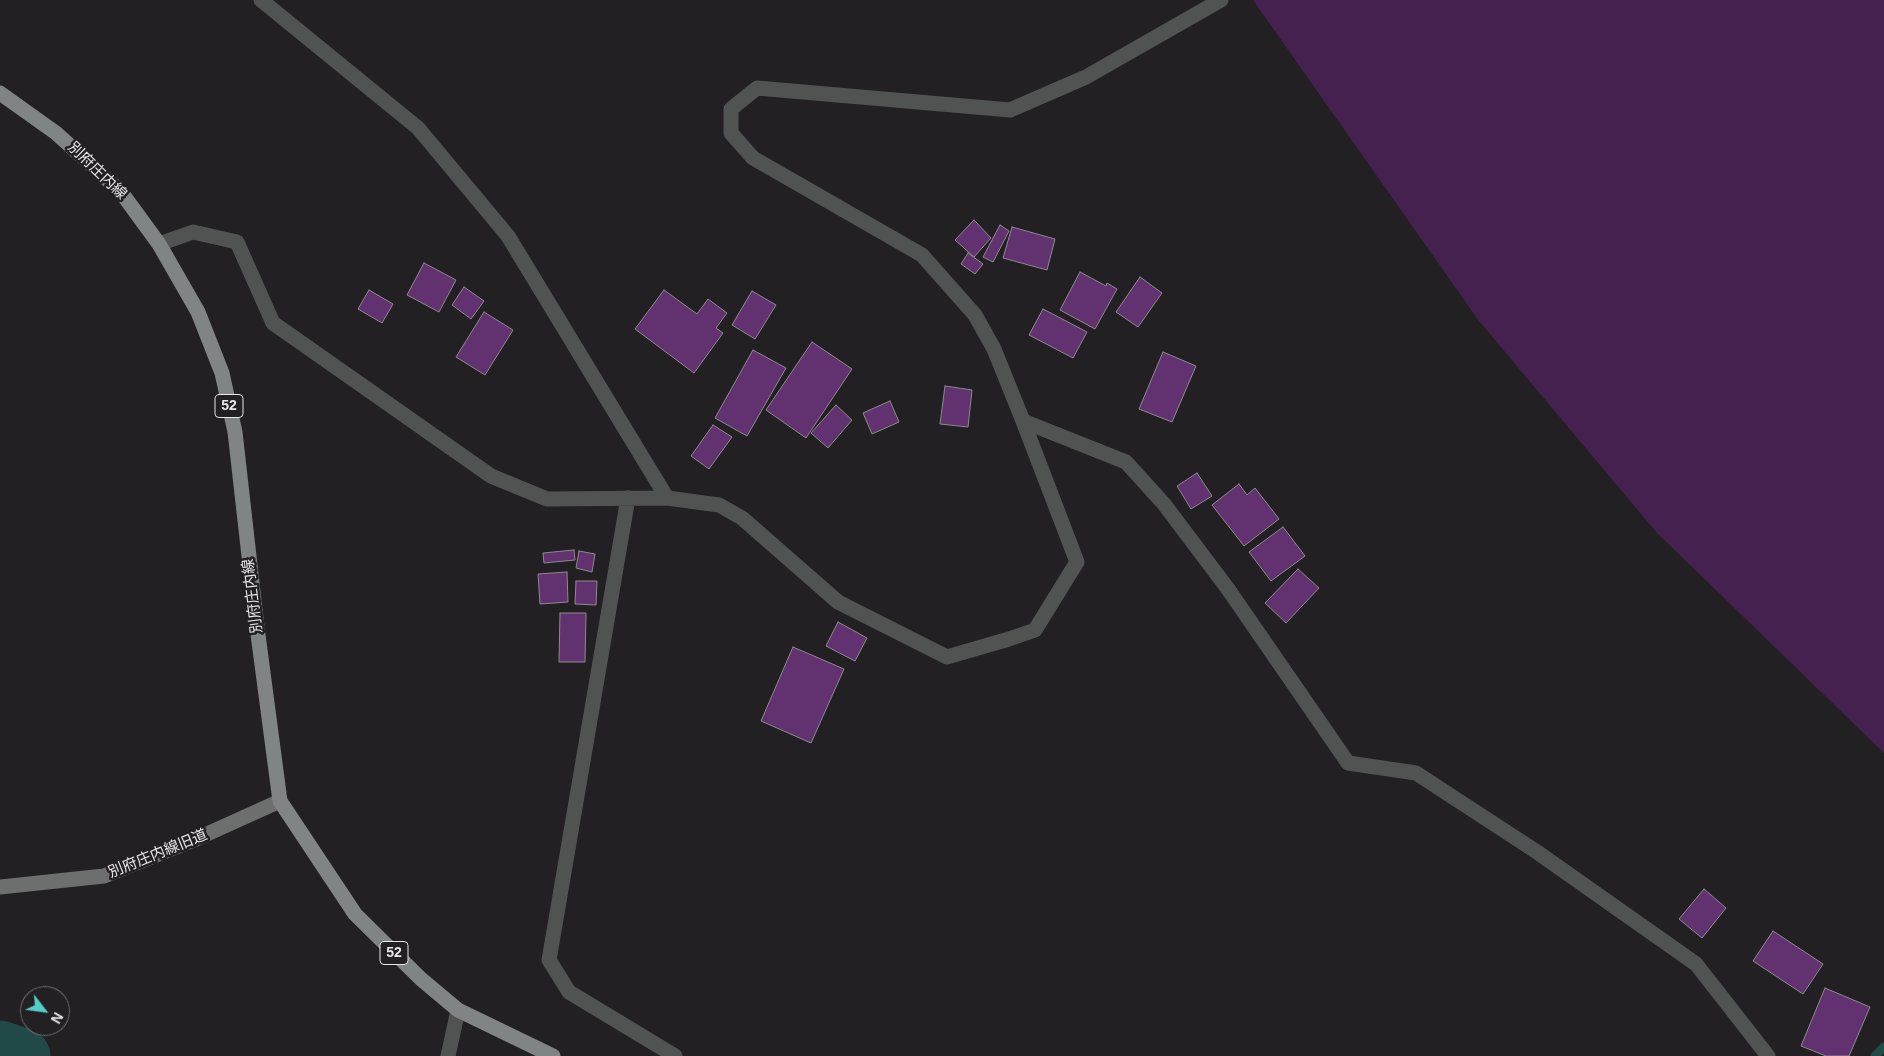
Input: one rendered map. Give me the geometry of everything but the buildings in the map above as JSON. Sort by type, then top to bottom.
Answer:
[{"type":"main road","name":"別府庄内線","points":[[0,93],[56,133],[121,192],[159,244],[198,312],[222,374],[234,432],[280,801],[355,914],[421,980],[458,1010],[553,1056]]},
{"type":"street","points":[[262,0],[418,128],[508,236],[667,498]]},
{"type":"street","points":[[159,244],[193,232],[237,242],[273,322],[491,476],[547,499],[667,498],[719,505],[742,518],[838,602],[947,657],[1009,640],[1034,630],[1077,562],[1023,421],[994,348],[976,315],[922,255],[753,158],[731,133],[731,109],[757,88],[1010,110],[1086,77],[1222,0]]},
{"type":"street","points":[[1023,421],[1126,462],[1164,504],[1228,589],[1348,763],[1416,773],[1537,852],[1696,964],[1768,1056]]},
{"type":"street","points":[[628,498],[549,960],[570,992],[675,1056]]},
{"type":"street","name":"別府庄内線旧道","points":[[0,887],[104,876],[196,840],[280,801]]},
{"type":"street","points":[[448,1056],[458,1010]]},
{"type":"shaded area","points":[[1253,0],[1884,0],[1884,753],[1657,533],[1479,321]]},
{"type":"waterway","points":[[1875,1056],[1884,1047]]},
{"type":"waterway","points":[[0,1048],[23,1056]]}]
